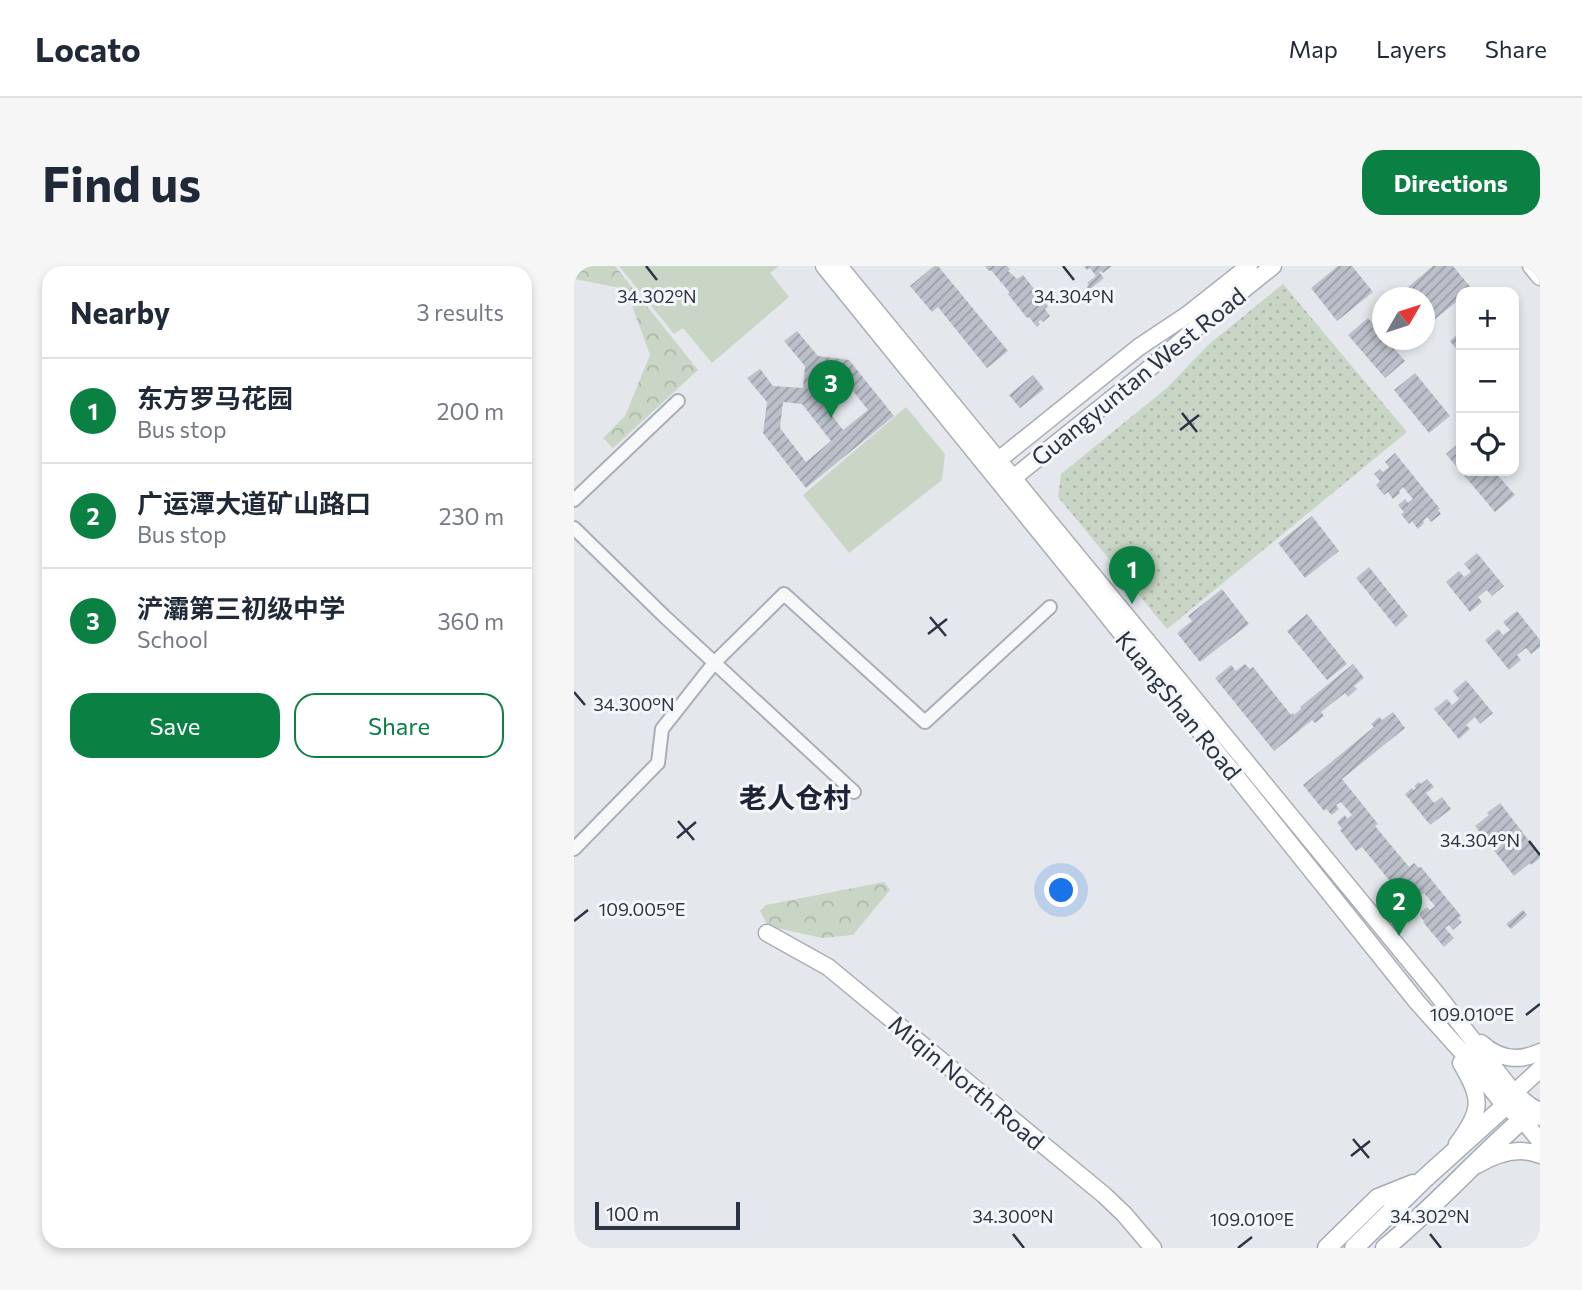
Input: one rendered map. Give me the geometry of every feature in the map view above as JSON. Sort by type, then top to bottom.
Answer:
[{"type":"main road","name":"KuangShan Road","points":[[824,266],[1460,1023],[1510,1099]]},
{"type":"main road","name":"KuangShan Road","points":[[839,266],[993,465]]},
{"type":"main road","name":"Guangyuntan West Road","points":[[993,465],[1139,347],[1187,315],[1249,266]]},
{"type":"main road","name":"Guangyuntan West Road","points":[[1007,482],[1273,266]]},
{"type":"main road","points":[[1531,266],[1540,277]]},
{"type":"main road","name":"KuangShan Road","points":[[1007,482],[1440,1028],[1510,1099],[1534,1112],[1540,1140]]},
{"type":"main road","name":"Miqin North Road","points":[[767,933],[828,967],[1104,1195],[1153,1248]]},
{"type":"main road","points":[[1460,1023],[1487,1048],[1500,1055],[1523,1058],[1540,1052]]},
{"type":"main road","points":[[1440,1028],[1469,1077],[1477,1100],[1473,1121],[1443,1162]]},
{"type":"main road","points":[[1354,1248],[1540,1069]]},
{"type":"main road","points":[[1385,1248],[1534,1112]]},
{"type":"main road","points":[[1469,1170],[1487,1159],[1512,1152],[1525,1151],[1540,1155]]},
{"type":"main road","points":[[1327,1248],[1378,1198],[1423,1180]]},
{"type":"street","points":[[574,500],[678,401]]},
{"type":"street","points":[[574,528],[714,663],[854,792]]},
{"type":"street","points":[[574,849],[658,763],[662,729],[714,663],[783,594],[925,722],[1050,607]]},
{"type":"green space","points":[[574,266],[615,266],[698,370],[613,448],[603,438],[625,416],[650,355],[626,289],[574,279]]},
{"type":"green space","points":[[619,266],[779,266],[770,273],[789,297],[712,363],[683,328],[674,334]]},
{"type":"green space","points":[[1283,284],[1407,432],[1167,629],[1058,497],[1061,474],[1168,387],[1208,345]]},
{"type":"green space","points":[[906,407],[945,454],[942,480],[849,553],[803,495]]},
{"type":"green space","points":[[884,882],[890,890],[853,935],[822,938],[768,926],[760,911],[766,905]]},
{"type":"building","points":[[934,266],[938,266],[1008,351],[987,368],[938,307],[932,312],[910,286]]},
{"type":"building","points":[[985,266],[1007,266],[1010,269],[1008,271],[1017,279],[1023,275],[1048,306],[1045,309],[1050,316],[1043,322],[1038,322],[1040,324],[1037,327]]},
{"type":"building","points":[[1084,266],[1112,266],[1103,273],[1099,272],[1104,278],[1089,290],[1087,283],[1096,276],[1090,268],[1087,270]]},
{"type":"building","points":[[1338,266],[1352,266],[1372,293],[1337,321],[1311,288]]},
{"type":"building","points":[[1433,266],[1453,266],[1470,287],[1456,287],[1456,302],[1435,319],[1435,287],[1408,287]]},
{"type":"building","points":[[1368,318],[1372,323],[1372,350],[1396,350],[1405,361],[1385,378],[1348,335]]},
{"type":"building","points":[[797,331],[818,356],[849,360],[894,416],[806,488],[763,433],[767,402],[747,378],[760,369],[773,386],[803,388],[805,366],[784,341]],"holes":[[[821,374],[841,376],[868,410],[843,430],[819,399]],[[783,402],[802,404],[831,441],[806,462],[780,428]]]},
{"type":"building","points":[[1456,336],[1456,349],[1450,341]]},
{"type":"building","points":[[1415,373],[1450,416],[1429,433],[1394,390]]},
{"type":"building","points":[[1033,375],[1044,389],[1020,408],[1009,395]]},
{"type":"building","points":[[1456,445],[1456,466],[1446,454]]},
{"type":"building","points":[[1395,453],[1440,509],[1438,510],[1441,514],[1431,522],[1427,517],[1418,529],[1412,521],[1409,524],[1401,514],[1404,512],[1398,505],[1405,499],[1408,503],[1413,499],[1403,487],[1393,499],[1388,492],[1384,495],[1376,485],[1380,481],[1374,474],[1389,467],[1385,462]]},
{"type":"building","points":[[1465,476],[1498,476],[1515,495],[1495,512]]},
{"type":"building","points":[[1312,516],[1339,551],[1305,578],[1278,543]]},
{"type":"building","points":[[1477,553],[1504,586],[1492,596],[1487,590],[1478,597],[1482,602],[1470,612],[1446,582],[1459,571],[1464,577],[1471,572],[1464,564]]},
{"type":"building","points":[[1369,567],[1408,616],[1396,627],[1356,578]]},
{"type":"building","points":[[1222,589],[1249,624],[1200,662],[1177,633],[1192,621],[1188,616]]},
{"type":"building","points":[[1517,611],[1540,640],[1540,647],[1531,654],[1526,648],[1517,655],[1521,660],[1509,670],[1485,640],[1498,629],[1503,635],[1510,630],[1503,622]]},
{"type":"building","points":[[1307,614],[1347,664],[1327,680],[1287,631]]},
{"type":"building","points":[[1245,664],[1250,669],[1253,667],[1291,715],[1353,664],[1364,678],[1354,686],[1357,689],[1348,697],[1345,693],[1321,712],[1324,716],[1315,723],[1312,720],[1274,751],[1215,678],[1231,665],[1236,671]]},
{"type":"building","points":[[1466,680],[1493,713],[1480,724],[1475,717],[1466,725],[1470,729],[1459,739],[1434,709],[1447,699],[1452,705],[1459,699],[1453,691]]},
{"type":"building","points":[[1393,712],[1405,728],[1342,779],[1378,824],[1375,826],[1409,867],[1414,863],[1421,867],[1461,916],[1458,918],[1462,922],[1453,930],[1449,925],[1445,928],[1454,938],[1444,947],[1420,916],[1427,907],[1430,910],[1435,906],[1424,893],[1419,897],[1422,901],[1415,907],[1407,902],[1362,847],[1356,851],[1340,830],[1342,829],[1337,822],[1345,815],[1347,819],[1352,815],[1341,802],[1336,805],[1339,809],[1332,815],[1326,809],[1324,811],[1303,785],[1374,727],[1371,724],[1379,717],[1382,720]]},
{"type":"building","points":[[1427,779],[1434,787],[1426,793],[1434,803],[1442,797],[1451,809],[1430,825],[1405,794]]},
{"type":"building","points":[[1500,803],[1540,855],[1540,858],[1514,876],[1475,826]]},
{"type":"building","points":[[1523,910],[1527,915],[1511,929],[1506,924]]},
{"type":"place","name":"浐灞第三初级中学","points":[[831,418]]},
{"type":"place","name":"东方罗马花园","points":[[1132,604]]},
{"type":"place","name":"广运潭大道矿山路口","points":[[1399,936]]},
{"type":"district","name":"老人仓村","points":[[795,797]]}]
